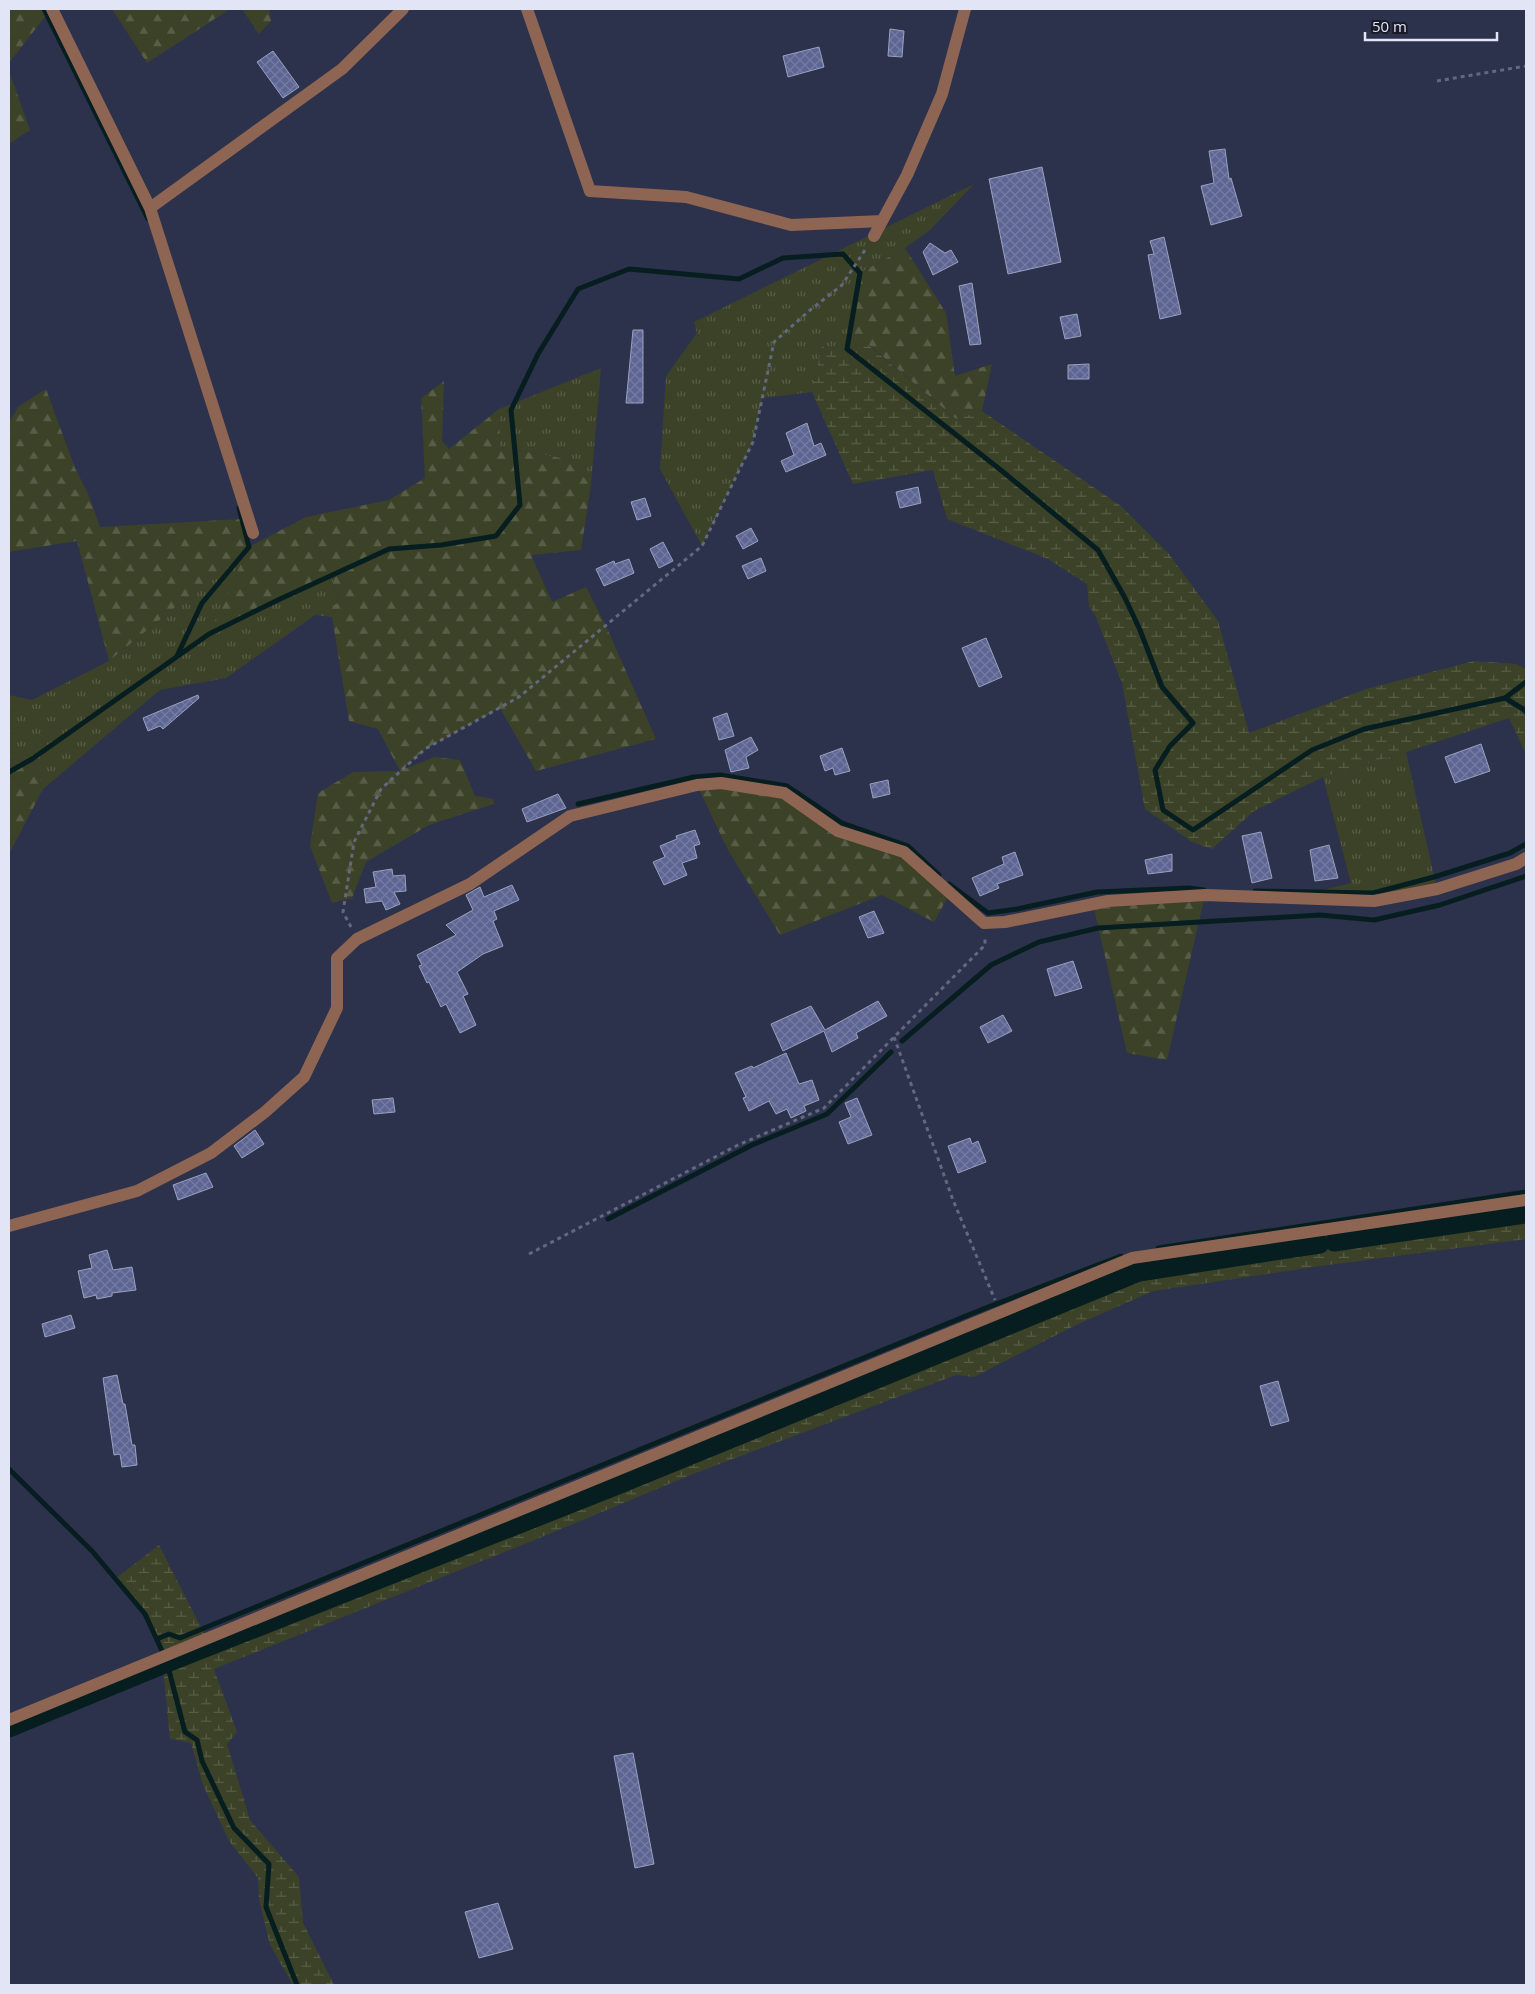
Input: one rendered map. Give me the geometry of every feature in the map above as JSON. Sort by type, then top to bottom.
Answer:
[{"type":"street","points":[[52,9],[150,208],[254,532]]},
{"type":"street","points":[[150,208],[342,68],[403,9]]},
{"type":"street","points":[[527,9],[590,191],[686,197],[791,224],[882,221]]},
{"type":"street","points":[[874,236],[907,175],[942,94],[965,9]]},
{"type":"street","points":[[9,1226],[137,1190],[211,1153],[265,1112],[304,1077],[337,1008],[337,958],[357,939],[470,884],[570,816],[697,785],[720,783],[784,793],[838,831],[904,852],[984,922],[1005,922],[1108,901],[1205,895],[1374,901],[1437,889],[1516,864],[1526,858]]},
{"type":"street","points":[[9,1720],[1132,1258],[1526,1200]]},
{"type":"path","points":[[1437,82],[1526,66]]},
{"type":"path","points":[[357,939],[343,912],[354,842],[381,789],[425,750],[518,697],[702,546],[753,442],[774,342],[842,285],[874,236]]},
{"type":"path","points":[[530,1254],[738,1145],[824,1108],[985,945],[984,922]]},
{"type":"path","points":[[894,1037],[953,1200],[992,1294]]},
{"type":"green space","points":[[9,9],[51,9],[9,63]]},
{"type":"green space","points":[[112,9],[230,9],[147,63]]},
{"type":"green space","points":[[242,9],[269,9],[271,21],[259,34]]},
{"type":"green space","points":[[9,71],[30,130],[9,144]]},
{"type":"green space","points":[[974,184],[930,230],[905,248],[860,273],[847,349],[822,346],[812,392],[762,398],[753,442],[702,546],[660,469],[666,376],[697,333],[694,322]]},
{"type":"green space","points":[[905,248],[946,313],[955,376],[992,364],[982,411],[956,419],[867,343],[847,349],[860,273]]},
{"type":"green space","points":[[866,343],[956,419],[982,411],[1121,506],[1169,554],[1218,621],[1249,733],[1366,689],[1474,661],[1516,664],[1526,669],[1526,754],[1509,718],[1323,777],[1254,811],[1212,849],[1192,842],[1145,809],[1122,683],[1096,617],[1089,606],[1087,584],[1048,559],[947,519],[933,470],[853,484],[812,392],[822,346],[847,349]]},
{"type":"green space","points":[[601,368],[591,485],[567,459],[500,447],[499,409]]},
{"type":"green space","points":[[444,381],[442,441],[449,449],[499,409],[500,447],[567,459],[591,485],[581,550],[531,555],[552,602],[586,587],[606,626],[656,739],[536,771],[500,708],[425,749],[402,770],[435,757],[460,760],[475,796],[493,799],[494,804],[429,825],[366,862],[352,898],[332,903],[310,846],[318,793],[353,772],[400,771],[378,729],[349,721],[332,617],[315,615],[338,603],[332,574],[209,634],[248,548],[109,661],[77,541],[9,552],[9,422],[19,406],[46,389],[75,468],[89,496],[100,527],[242,519],[249,547],[306,517],[389,500],[425,478],[421,398]]},
{"type":"green space","points":[[249,547],[210,633],[332,574],[338,603],[315,615],[226,678],[160,690],[43,789],[32,759],[9,772],[9,695],[32,700],[109,661]]},
{"type":"green space","points":[[1406,752],[1437,889],[1374,901],[1320,899],[1319,891],[1351,883],[1323,777]]},
{"type":"green space","points":[[32,759],[43,789],[9,854],[9,772]]},
{"type":"green space","points":[[697,785],[784,793],[838,831],[904,852],[950,893],[934,922],[882,895],[780,935],[728,850]]},
{"type":"green space","points":[[1205,895],[1167,1060],[1127,1053],[1093,904]]},
{"type":"green space","points":[[1526,1200],[1526,1239],[1321,1266],[1153,1291],[1074,1326],[974,1377],[956,1375],[693,1474],[214,1669],[237,1732],[227,1744],[250,1820],[299,1877],[303,1923],[334,1985],[293,1985],[270,1945],[259,1899],[258,1878],[229,1841],[203,1785],[191,1743],[170,1739],[163,1653],[145,1614],[115,1579],[159,1545],[207,1639],[1132,1258]]},
{"type":"building","points":[[890,29],[904,31],[902,57],[888,56]]},
{"type":"building","points":[[819,47],[824,67],[788,77],[783,56]]},
{"type":"building","points":[[273,51],[299,87],[283,98],[257,62]]},
{"type":"building","points":[[1225,149],[1229,179],[1231,178],[1242,216],[1211,225],[1201,186],[1214,183],[1209,151]]},
{"type":"building","points":[[1042,167],[1061,262],[1008,274],[989,179]]},
{"type":"building","points":[[1164,237],[1181,314],[1160,319],[1148,255],[1154,254],[1150,241]]},
{"type":"building","points":[[930,243],[945,253],[951,250],[958,262],[933,275],[923,252]]},
{"type":"building","points":[[972,283],[981,344],[970,345],[959,286]]},
{"type":"building","points":[[1077,314],[1081,336],[1065,339],[1060,317]]},
{"type":"building","points":[[633,330],[643,330],[643,403],[626,403]]},
{"type":"building","points":[[1089,364],[1089,379],[1068,379],[1068,365]]},
{"type":"building","points":[[807,423],[814,446],[821,443],[826,455],[786,472],[781,461],[794,455],[786,433]]},
{"type":"building","points":[[918,487],[921,503],[900,508],[896,492]]},
{"type":"building","points":[[645,498],[651,516],[637,520],[631,502]]},
{"type":"building","points":[[751,528],[758,541],[743,549],[736,536]]},
{"type":"building","points":[[663,542],[673,561],[659,568],[650,549]]},
{"type":"building","points":[[761,558],[766,571],[748,579],[742,566]]},
{"type":"building","points":[[629,559],[634,573],[604,586],[596,569],[614,561],[615,564]]},
{"type":"building","points":[[986,638],[1002,677],[979,687],[962,648]]},
{"type":"building","points":[[198,695],[199,698],[163,729],[160,726],[148,731],[143,718]]},
{"type":"building","points":[[727,713],[734,736],[719,740],[713,718]]},
{"type":"building","points":[[751,737],[758,750],[746,757],[749,768],[731,772],[725,750]]},
{"type":"building","points":[[1481,744],[1490,771],[1455,783],[1445,757]]},
{"type":"building","points":[[842,748],[850,771],[835,775],[833,768],[825,771],[820,756]]},
{"type":"building","points":[[888,780],[890,794],[873,798],[870,784]]},
{"type":"building","points":[[558,794],[566,808],[527,822],[522,809]]},
{"type":"building","points":[[695,830],[700,844],[694,846],[697,858],[682,863],[687,875],[664,885],[653,862],[665,857],[660,846],[677,839],[676,836]]},
{"type":"building","points":[[1261,832],[1272,878],[1252,883],[1242,836]]},
{"type":"building","points":[[1329,845],[1338,878],[1315,881],[1310,850]]},
{"type":"building","points":[[1015,852],[1023,875],[997,884],[999,888],[980,896],[972,878],[1004,864],[1002,857]]},
{"type":"building","points":[[1172,854],[1172,871],[1148,874],[1145,860]]},
{"type":"building","points":[[392,869],[393,876],[405,875],[406,891],[394,892],[400,904],[386,910],[382,901],[366,903],[364,889],[376,887],[373,872]]},
{"type":"building","points":[[512,885],[519,900],[494,911],[497,919],[493,921],[503,946],[483,954],[457,972],[468,994],[463,996],[476,1025],[460,1033],[446,1004],[441,1007],[429,982],[427,983],[419,966],[422,965],[417,955],[456,935],[446,925],[473,910],[466,895],[480,887],[484,897]]},
{"type":"building","points":[[874,911],[884,933],[868,938],[859,917]]},
{"type":"building","points":[[1073,961],[1082,988],[1055,996],[1047,969]]},
{"type":"building","points":[[878,1001],[887,1016],[856,1033],[858,1038],[832,1052],[824,1031],[783,1051],[771,1024],[811,1006],[825,1030]]},
{"type":"building","points":[[1003,1015],[1012,1031],[988,1043],[980,1027]]},
{"type":"building","points":[[786,1053],[799,1084],[812,1080],[819,1100],[804,1106],[806,1111],[791,1118],[787,1109],[776,1114],[769,1101],[749,1111],[743,1098],[746,1097],[735,1073],[752,1066],[753,1068]]},
{"type":"building","points":[[393,1098],[395,1112],[374,1114],[372,1100]]},
{"type":"building","points":[[857,1098],[872,1135],[848,1144],[839,1122],[851,1117],[845,1103]]},
{"type":"building","points":[[255,1130],[264,1144],[242,1158],[234,1146]]},
{"type":"building","points":[[970,1138],[972,1144],[978,1141],[986,1162],[958,1173],[948,1146]]},
{"type":"building","points":[[206,1173],[213,1187],[178,1200],[173,1185]]},
{"type":"building","points":[[107,1250],[113,1270],[132,1267],[136,1290],[112,1293],[112,1296],[97,1299],[96,1295],[84,1298],[78,1271],[92,1268],[89,1255]]},
{"type":"building","points":[[71,1315],[75,1328],[45,1337],[42,1324]]},
{"type":"building","points":[[117,1375],[123,1404],[125,1404],[132,1445],[135,1445],[137,1465],[122,1467],[120,1454],[114,1455],[103,1378]]},
{"type":"building","points":[[1278,1381],[1289,1421],[1271,1426],[1260,1386]]},
{"type":"building","points":[[633,1753],[654,1864],[635,1868],[614,1756]]},
{"type":"building","points":[[498,1903],[513,1949],[479,1958],[465,1912]]},
{"type":"waterway","points":[[44,9],[148,219]]},
{"type":"waterway","points":[[9,772],[32,759],[209,634],[280,599],[389,549],[441,545],[496,536],[520,505],[511,410],[538,354],[578,289],[629,269],[739,279],[783,258],[843,254],[860,273],[847,349],[1002,471],[1098,550],[1125,598],[1140,630],[1162,687],[1193,723],[1170,746],[1155,770],[1163,810],[1193,830],[1312,750],[1364,729],[1505,698],[1526,712]]},
{"type":"waterway","points":[[177,656],[202,603],[249,547],[239,508]]},
{"type":"waterway","points":[[1505,698],[1526,682]]},
{"type":"waterway","points":[[578,804],[694,777],[720,775],[787,786],[842,823],[908,846],[939,875]]},
{"type":"waterway","points":[[1255,891],[1373,893],[1434,877],[1510,853],[1526,844]]},
{"type":"waterway","points":[[902,1041],[991,965],[1039,942],[1098,928],[1320,915],[1374,920],[1440,905],[1526,876]]},
{"type":"waterway","points":[[949,884],[988,913],[1017,909],[1097,892],[1189,888],[1204,890]]},
{"type":"waterway","points":[[608,1219],[752,1145],[827,1114],[891,1052]]},
{"type":"waterway","points":[[1158,1248],[1526,1192]]},
{"type":"waterway","points":[[1334,1242],[1526,1214]]},
{"type":"waterway","points":[[9,1728],[167,1663],[613,1487],[1139,1272],[1320,1244]]},
{"type":"waterway","points":[[157,1639],[169,1634],[180,1638],[983,1309],[1121,1256]]},
{"type":"waterway","points":[[9,1469],[92,1551],[145,1614],[163,1653]]},
{"type":"waterway","points":[[166,1659],[185,1732],[197,1740],[202,1761],[234,1828],[269,1864],[266,1907],[297,1985]]}]
